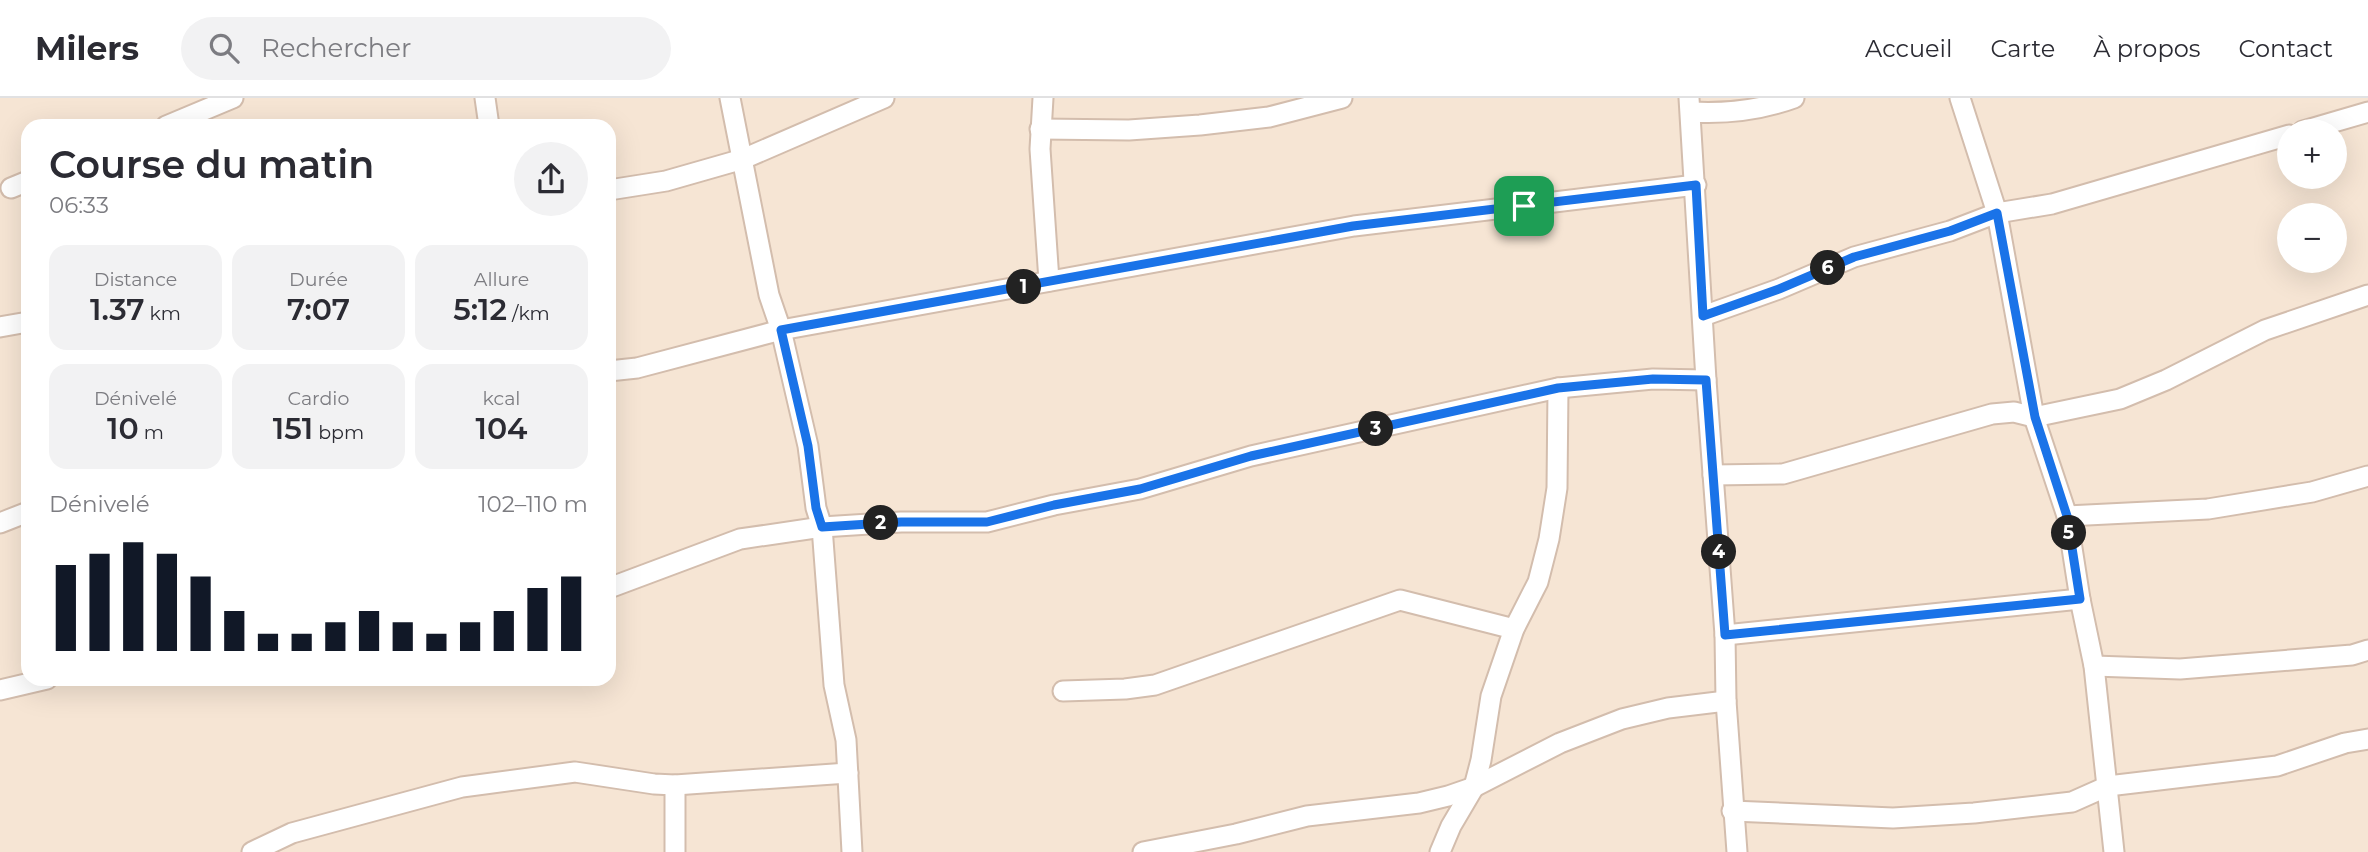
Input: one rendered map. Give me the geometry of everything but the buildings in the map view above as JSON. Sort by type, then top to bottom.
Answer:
[{"type":"street","points":[[183,119],[233,98]]},
{"type":"street","points":[[485,98],[488,119]]},
{"type":"street","points":[[730,98],[752,217],[808,446],[816,508],[822,527],[834,685],[846,740],[852,852]]},
{"type":"street","points":[[616,189],[666,181],[743,159],[884,98]]},
{"type":"street","points":[[1043,98],[1041,129],[1049,281]]},
{"type":"street","points":[[1041,129],[1117,130],[1200,125],[1269,117],[1342,98]]},
{"type":"street","points":[[1737,852],[1732,811],[1725,635],[1706,380],[1690,105],[1720,114],[1794,98]]},
{"type":"street","points":[[1960,98],[1997,213],[2035,417],[2067,516],[2094,666],[2114,852]]},
{"type":"street","points":[[2344,119],[2368,112]]},
{"type":"street","points":[[1703,316],[1779,289],[1854,257],[1950,231],[1997,213],[2052,204],[2277,138]]},
{"type":"street","points":[[616,370],[637,368],[781,330],[1353,226],[1696,185]]},
{"type":"street","points":[[1713,475],[1783,474],[1992,414],[2014,412],[2035,417],[2120,399],[2166,380],[2265,330],[2368,295]]},
{"type":"street","points":[[0,327],[21,323]]},
{"type":"street","points":[[616,585],[740,539],[822,527],[901,522],[987,522],[1054,505],[1140,489],[1251,456],[1558,388],[1653,379],[1706,380]]},
{"type":"street","points":[[1440,852],[1451,826],[1474,787],[1491,696],[1514,629],[1538,582],[1549,539],[1557,488],[1558,388]]},
{"type":"street","points":[[2067,516],[2208,509],[2312,492],[2368,476]]},
{"type":"street","points":[[0,523],[21,515]]},
{"type":"street","points":[[1725,635],[2080,599]]},
{"type":"street","points":[[1063,691],[1125,690],[1155,685],[1400,600],[1514,629]]},
{"type":"street","points":[[2094,666],[2180,669],[2352,654],[2368,650]]},
{"type":"street","points":[[0,690],[21,685]]},
{"type":"street","points":[[1143,852],[1236,834],[1307,816],[1419,803],[1474,787],[1560,743],[1622,719],[1668,708],[1726,701]]},
{"type":"street","points":[[1732,811],[1893,818],[1974,813],[2072,802],[2108,786],[2277,766],[2346,743],[2368,739]]},
{"type":"street","points":[[251,852],[292,833],[461,787],[575,772],[675,785],[848,773]]},
{"type":"street","points":[[675,785],[675,852]]},
{"type":"shaded area","points":[[0,98],[2368,98],[2368,852],[0,852]]},
{"type":"route","points":[[1696,185],[1703,316],[1779,289],[1854,257],[1950,231],[1997,213],[2035,417],[2067,516],[2080,599],[1725,635],[1706,380],[1653,379],[1601,383],[1507,398],[1251,456],[1140,489],[1054,505],[987,522],[901,522],[822,527],[816,508],[808,446],[781,330],[1353,226],[1524,206],[1696,185]]}]
